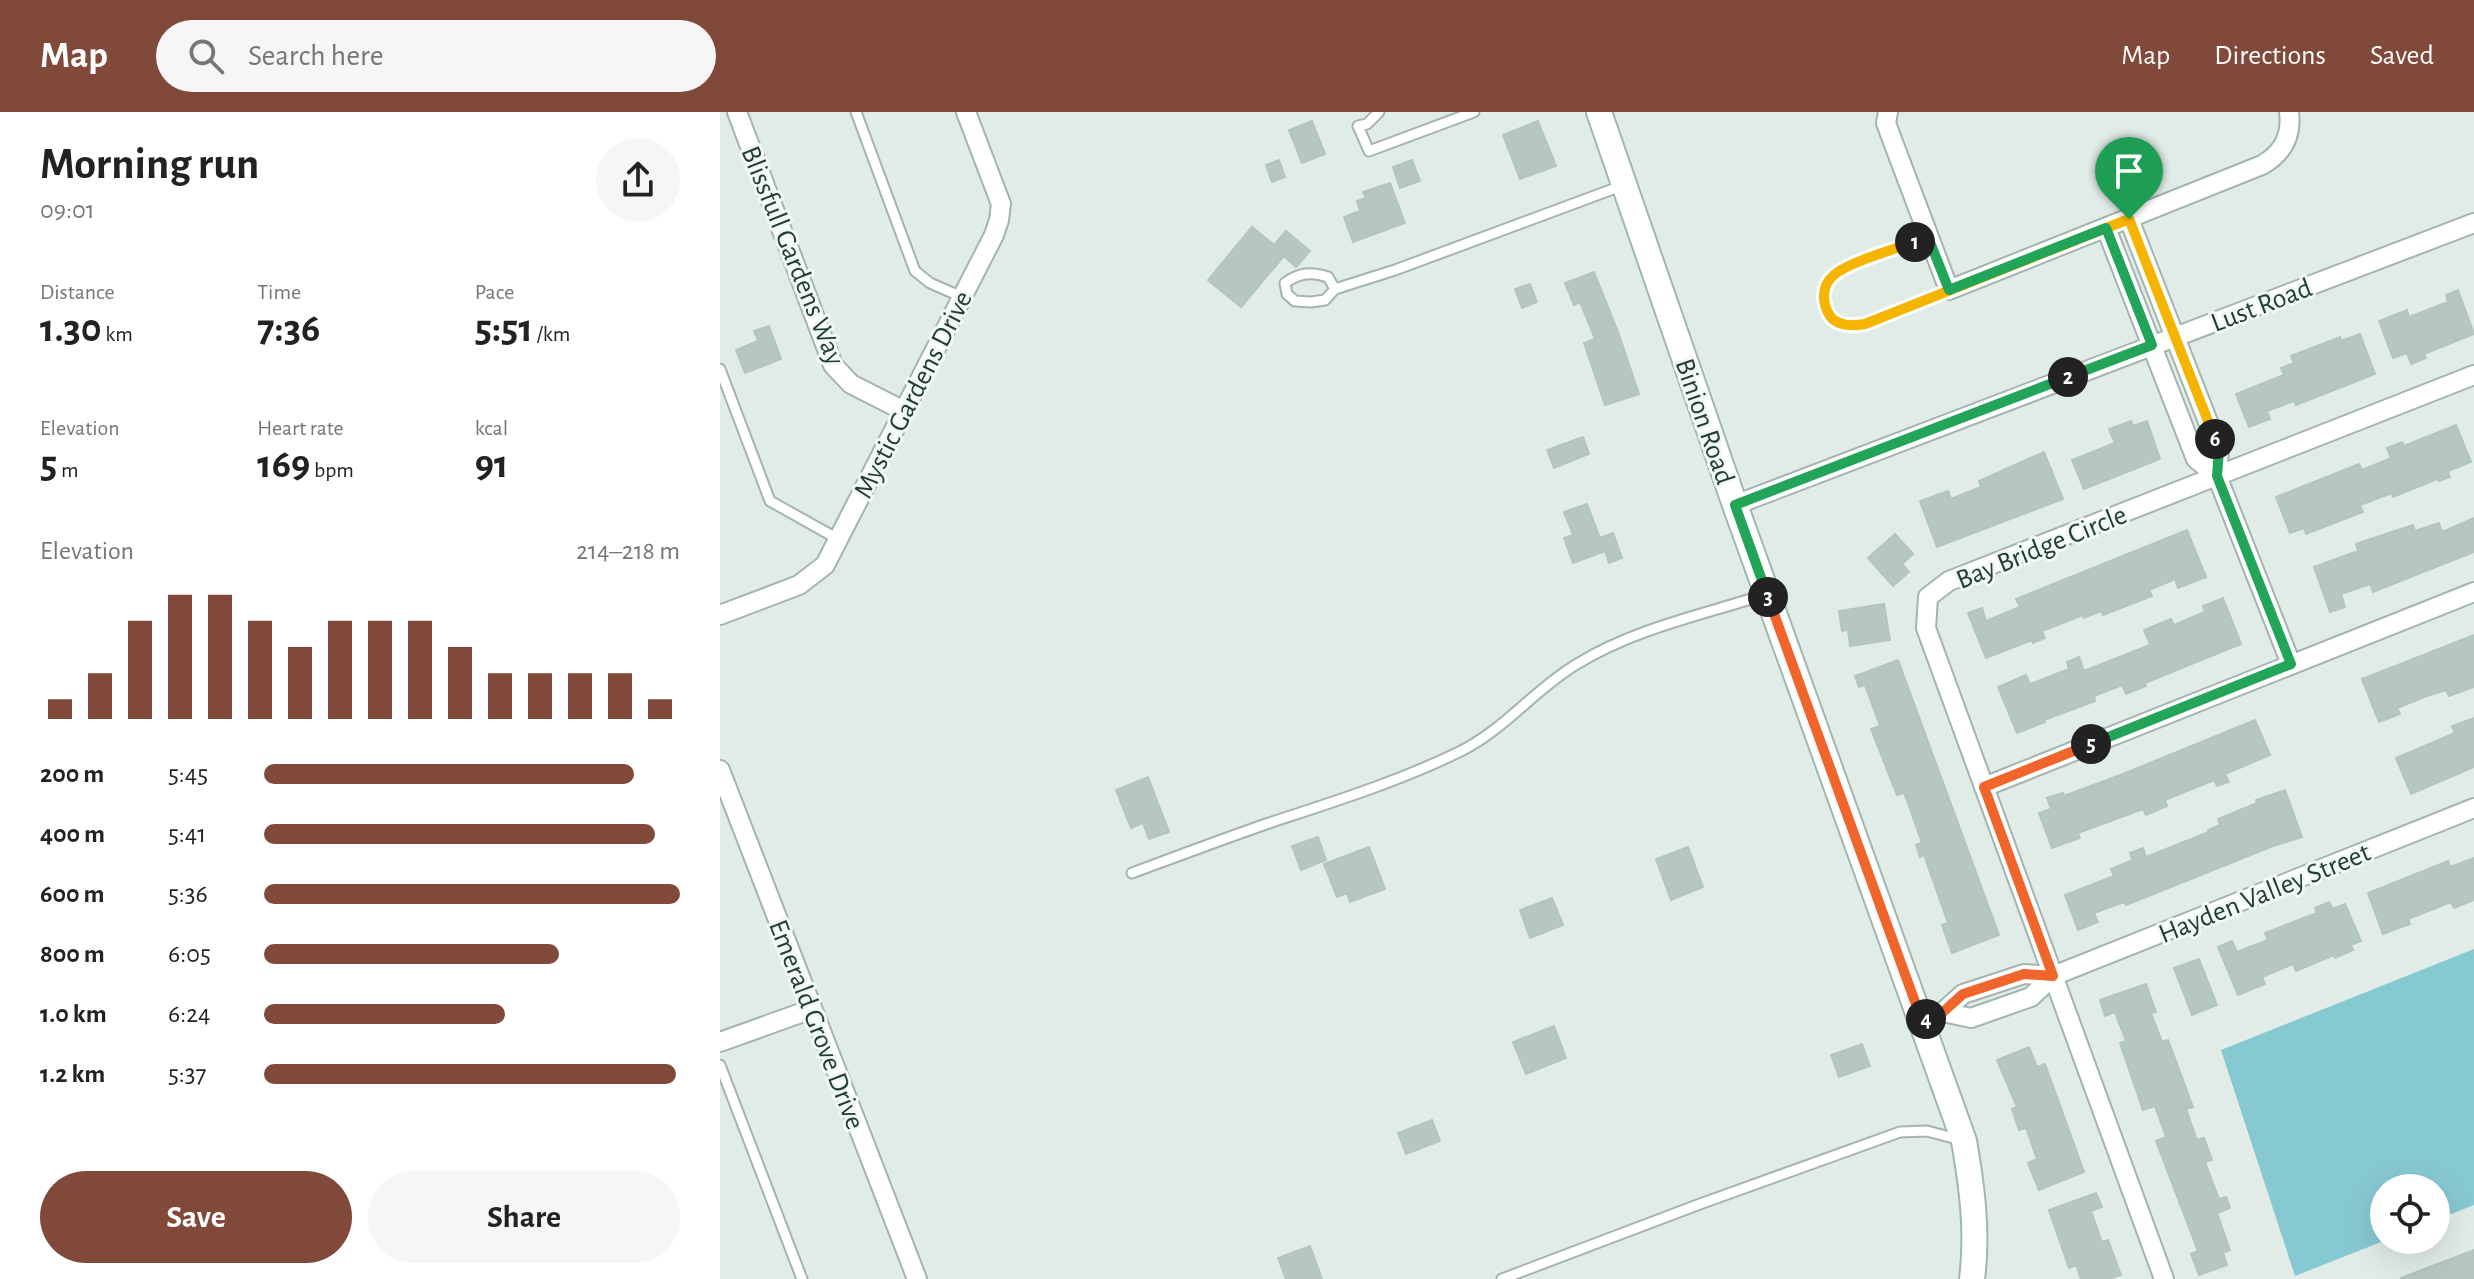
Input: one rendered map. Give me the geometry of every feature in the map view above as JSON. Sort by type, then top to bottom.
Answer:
[{"type":"main road","name":"Binion Road","points":[[1599,112],[1767,594],[1933,1016],[1964,1141],[1973,1196],[1972,1279]]},
{"type":"street","name":"Blissfull Gardens Way","points":[[737,112],[833,365],[851,384],[904,411]]},
{"type":"street","name":"Mystic Gardens Drive","points":[[720,615],[799,585],[825,565],[994,235],[1001,204],[966,112]]},
{"type":"street","points":[[1888,112],[1886,123],[1949,290],[2271,160],[2281,152],[2286,141],[2290,127],[2289,112]]},
{"type":"street","points":[[2129,219],[2219,450],[2217,476],[2291,664]]},
{"type":"street","name":"Lust Road","points":[[1735,505],[2474,223]]},
{"type":"street","points":[[2106,228],[2196,459],[2217,476]]},
{"type":"street","name":"Bay Bridge Circle","points":[[2164,1279],[1926,628],[1928,597],[1949,581],[2474,375]]},
{"type":"street","points":[[1984,787],[2474,592]]},
{"type":"street","name":"Emerald Grove Drive","points":[[720,770],[917,1279]]},
{"type":"street","name":"Hayden Valley Street","points":[[1933,1016],[1963,994],[2024,974],[2053,976],[2474,808]]},
{"type":"street","points":[[720,1042],[812,1009]]},
{"type":"lane","points":[[856,112],[915,271],[930,283],[962,297]]},
{"type":"lane","points":[[1379,112],[1367,124],[1358,126],[1369,151],[1474,112]]},
{"type":"lane","points":[[1335,289],[1328,277],[1319,274],[1306,273],[1285,283],[1287,294],[1295,301],[1325,300],[1335,289],[1395,270],[1624,185]]},
{"type":"lane","points":[[1928,237],[1834,274],[1824,292],[1824,303],[1831,318],[1842,325],[1852,326],[1865,324],[1949,290]]},
{"type":"lane","points":[[720,369],[770,501],[838,539]]},
{"type":"lane","points":[[1132,873],[1327,804],[1457,753],[1493,732],[1542,689],[1577,664],[1655,628],[1767,594]]},
{"type":"lane","points":[[720,1065],[802,1279]]},
{"type":"lane","points":[[1502,1279],[1900,1132],[1927,1131],[1964,1141]]},
{"type":"water","points":[[2474,949],[2474,1205],[2450,1214],[2450,1174],[2370,1174],[2370,1246],[2295,1276],[2221,1050]]},
{"type":"building","points":[[1312,121],[1325,154],[1302,163],[1289,130]]},
{"type":"building","points":[[1538,121],[1556,166],[1520,179],[1503,135]]},
{"type":"building","points":[[1279,160],[1285,177],[1272,182],[1266,165]]},
{"type":"building","points":[[1412,160],[1420,181],[1400,188],[1393,167]]},
{"type":"building","points":[[1390,183],[1405,223],[1353,242],[1344,217],[1360,211],[1357,201],[1366,198],[1363,192]]},
{"type":"building","points":[[1252,227],[1274,245],[1286,231],[1310,251],[1296,267],[1284,256],[1241,307],[1208,280]]},
{"type":"building","points":[[1594,272],[1639,394],[1605,405],[1584,343],[1595,339],[1580,302],[1574,305],[1565,283]]},
{"type":"building","points":[[1530,284],[1537,302],[1522,308],[1515,289]]},
{"type":"building","points":[[2458,290],[2474,334],[2424,354],[2426,358],[2411,364],[2407,353],[2393,358],[2379,321],[2407,310],[2409,317],[2448,302],[2446,295]]},
{"type":"building","points":[[769,326],[781,359],[745,373],[736,350],[758,341],[754,331]]},
{"type":"building","points":[[2360,334],[2375,374],[2296,405],[2294,401],[2267,411],[2270,419],[2249,427],[2236,394],[2284,375],[2281,368],[2294,363],[2291,356],[2340,337],[2341,341]]},
{"type":"building","points":[[2131,421],[2133,426],[2147,421],[2160,459],[2084,489],[2072,460],[2115,443],[2109,429]]},
{"type":"building","points":[[2456,425],[2471,462],[2448,471],[2450,477],[2360,505],[2363,512],[2306,534],[2304,528],[2290,533],[2276,497],[2359,464],[2362,470],[2391,458],[2387,448],[2402,442],[2404,446]]},
{"type":"building","points":[[1583,437],[1589,454],[1554,468],[1547,450]]},
{"type":"building","points":[[2044,452],[2063,499],[1937,547],[1920,501],[1948,491],[1951,499],[1981,487],[1979,481]]},
{"type":"building","points":[[1587,504],[1600,538],[1613,533],[1622,558],[1609,563],[1605,551],[1573,563],[1564,538],[1573,535],[1564,512]]},
{"type":"building","points":[[2474,518],[2474,552],[2373,592],[2370,584],[2341,594],[2345,607],[2330,612],[2314,567],[2358,551],[2356,544],[2413,525],[2415,531],[2439,523],[2442,532]]},
{"type":"building","points":[[2187,530],[2206,577],[2178,588],[2175,579],[2149,590],[2152,596],[2103,615],[2101,611],[2084,618],[2083,615],[2042,631],[2045,638],[1986,658],[1968,613],[1982,608],[1986,621],[2020,607],[2016,599]]},
{"type":"building","points":[[1895,534],[1913,554],[1902,564],[1909,572],[1893,586],[1868,558]]},
{"type":"building","points":[[2223,598],[2241,644],[2145,683],[2146,686],[2126,694],[2122,685],[2094,696],[2095,701],[2017,733],[1998,687],[2026,675],[2030,684],[2069,669],[2067,662],[2079,657],[2084,671],[2150,645],[2144,630],[2171,619],[2174,625],[2205,612],[2203,606]]},
{"type":"building","points":[[1884,604],[1890,640],[1850,646],[1848,630],[1842,631],[1839,611]]},
{"type":"building","points":[[2474,635],[2474,687],[2449,696],[2446,690],[2427,696],[2397,708],[2400,714],[2379,722],[2362,679]]},
{"type":"building","points":[[1898,660],[1999,935],[1952,953],[1942,925],[1948,923],[1924,855],[1920,857],[1916,845],[1922,843],[1904,793],[1897,795],[1871,729],[1880,726],[1865,685],[1859,687],[1855,676]]},
{"type":"building","points":[[2474,718],[2474,767],[2411,794],[2396,758],[2455,733],[2452,726]]},
{"type":"building","points":[[2255,720],[2270,755],[2225,774],[2229,782],[2217,786],[2214,780],[2165,800],[2167,806],[2146,815],[2143,809],[2078,833],[2080,838],[2052,848],[2039,813],[2051,809],[2047,798],[2063,793],[2064,796],[2123,774]]},
{"type":"building","points":[[1148,777],[1169,832],[1149,839],[1143,823],[1131,828],[1116,790]]},
{"type":"building","points":[[2285,790],[2302,837],[2126,905],[2124,902],[2094,913],[2098,922],[2078,930],[2065,895],[2114,876],[2111,869],[2133,860],[2130,853],[2143,848],[2146,857],[2209,832],[2220,825],[2218,819]]},
{"type":"building","points":[[1318,837],[1326,860],[1301,870],[1292,846]]},
{"type":"building","points":[[1369,847],[1385,889],[1350,902],[1347,893],[1337,897],[1324,864]]},
{"type":"building","points":[[1688,847],[1703,887],[1671,900],[1656,859]]},
{"type":"building","points":[[2474,858],[2474,900],[2454,908],[2451,902],[2408,919],[2410,924],[2383,934],[2368,893],[2448,861],[2450,867]]},
{"type":"building","points":[[1552,898],[1563,925],[1530,938],[1520,910]]},
{"type":"building","points":[[2329,902],[2333,909],[2345,904],[2361,941],[2351,945],[2353,950],[2296,971],[2293,964],[2262,977],[2265,984],[2238,995],[2218,947],[2232,941],[2237,952],[2268,940],[2265,933],[2317,913],[2315,908]]},
{"type":"building","points":[[2199,959],[2217,1005],[2192,1015],[2174,968]]},
{"type":"building","points":[[2146,984],[2156,1012],[2151,1013],[2162,1042],[2168,1040],[2193,1107],[2186,1109],[2197,1140],[2204,1138],[2212,1160],[2205,1162],[2219,1199],[2226,1197],[2230,1208],[2217,1213],[2230,1250],[2223,1253],[2227,1265],[2199,1275],[2191,1254],[2198,1251],[2156,1141],[2166,1137],[2155,1106],[2143,1110],[2120,1043],[2126,1041],[2115,1012],[2105,1016],[2100,1000]]},
{"type":"building","points":[[1554,1026],[1566,1058],[1526,1074],[1513,1042]]},
{"type":"building","points":[[1862,1044],[1870,1066],[1839,1077],[1831,1055]]},
{"type":"building","points":[[2029,1047],[2037,1067],[2045,1064],[2084,1172],[2039,1190],[2028,1163],[2037,1159],[2026,1128],[2019,1130],[2012,1109],[2017,1107],[1997,1060]]},
{"type":"building","points":[[1432,1120],[1440,1141],[1406,1154],[1398,1133]]},
{"type":"building","points":[[2096,1193],[2102,1207],[2091,1211],[2102,1242],[2108,1240],[2121,1275],[2109,1279],[2081,1279],[2076,1265],[2069,1268],[2049,1210]]},
{"type":"building","points":[[1310,1246],[1322,1279],[1286,1279],[1278,1258]]},
{"type":"building","points":[[2474,1250],[2474,1279],[2401,1278]]},
{"type":"route","points":[[2129,219],[2106,228],[1949,290],[1865,324],[1842,325],[1831,318],[1824,303],[1824,292],[1834,274],[1928,237],[1949,290],[2028,259],[2106,228],[2152,345],[1735,505],[1922,1021],[1943,1012],[1963,994],[2024,974],[2053,976],[1984,787],[2291,664],[2217,476],[2219,450],[2129,219]]}]
